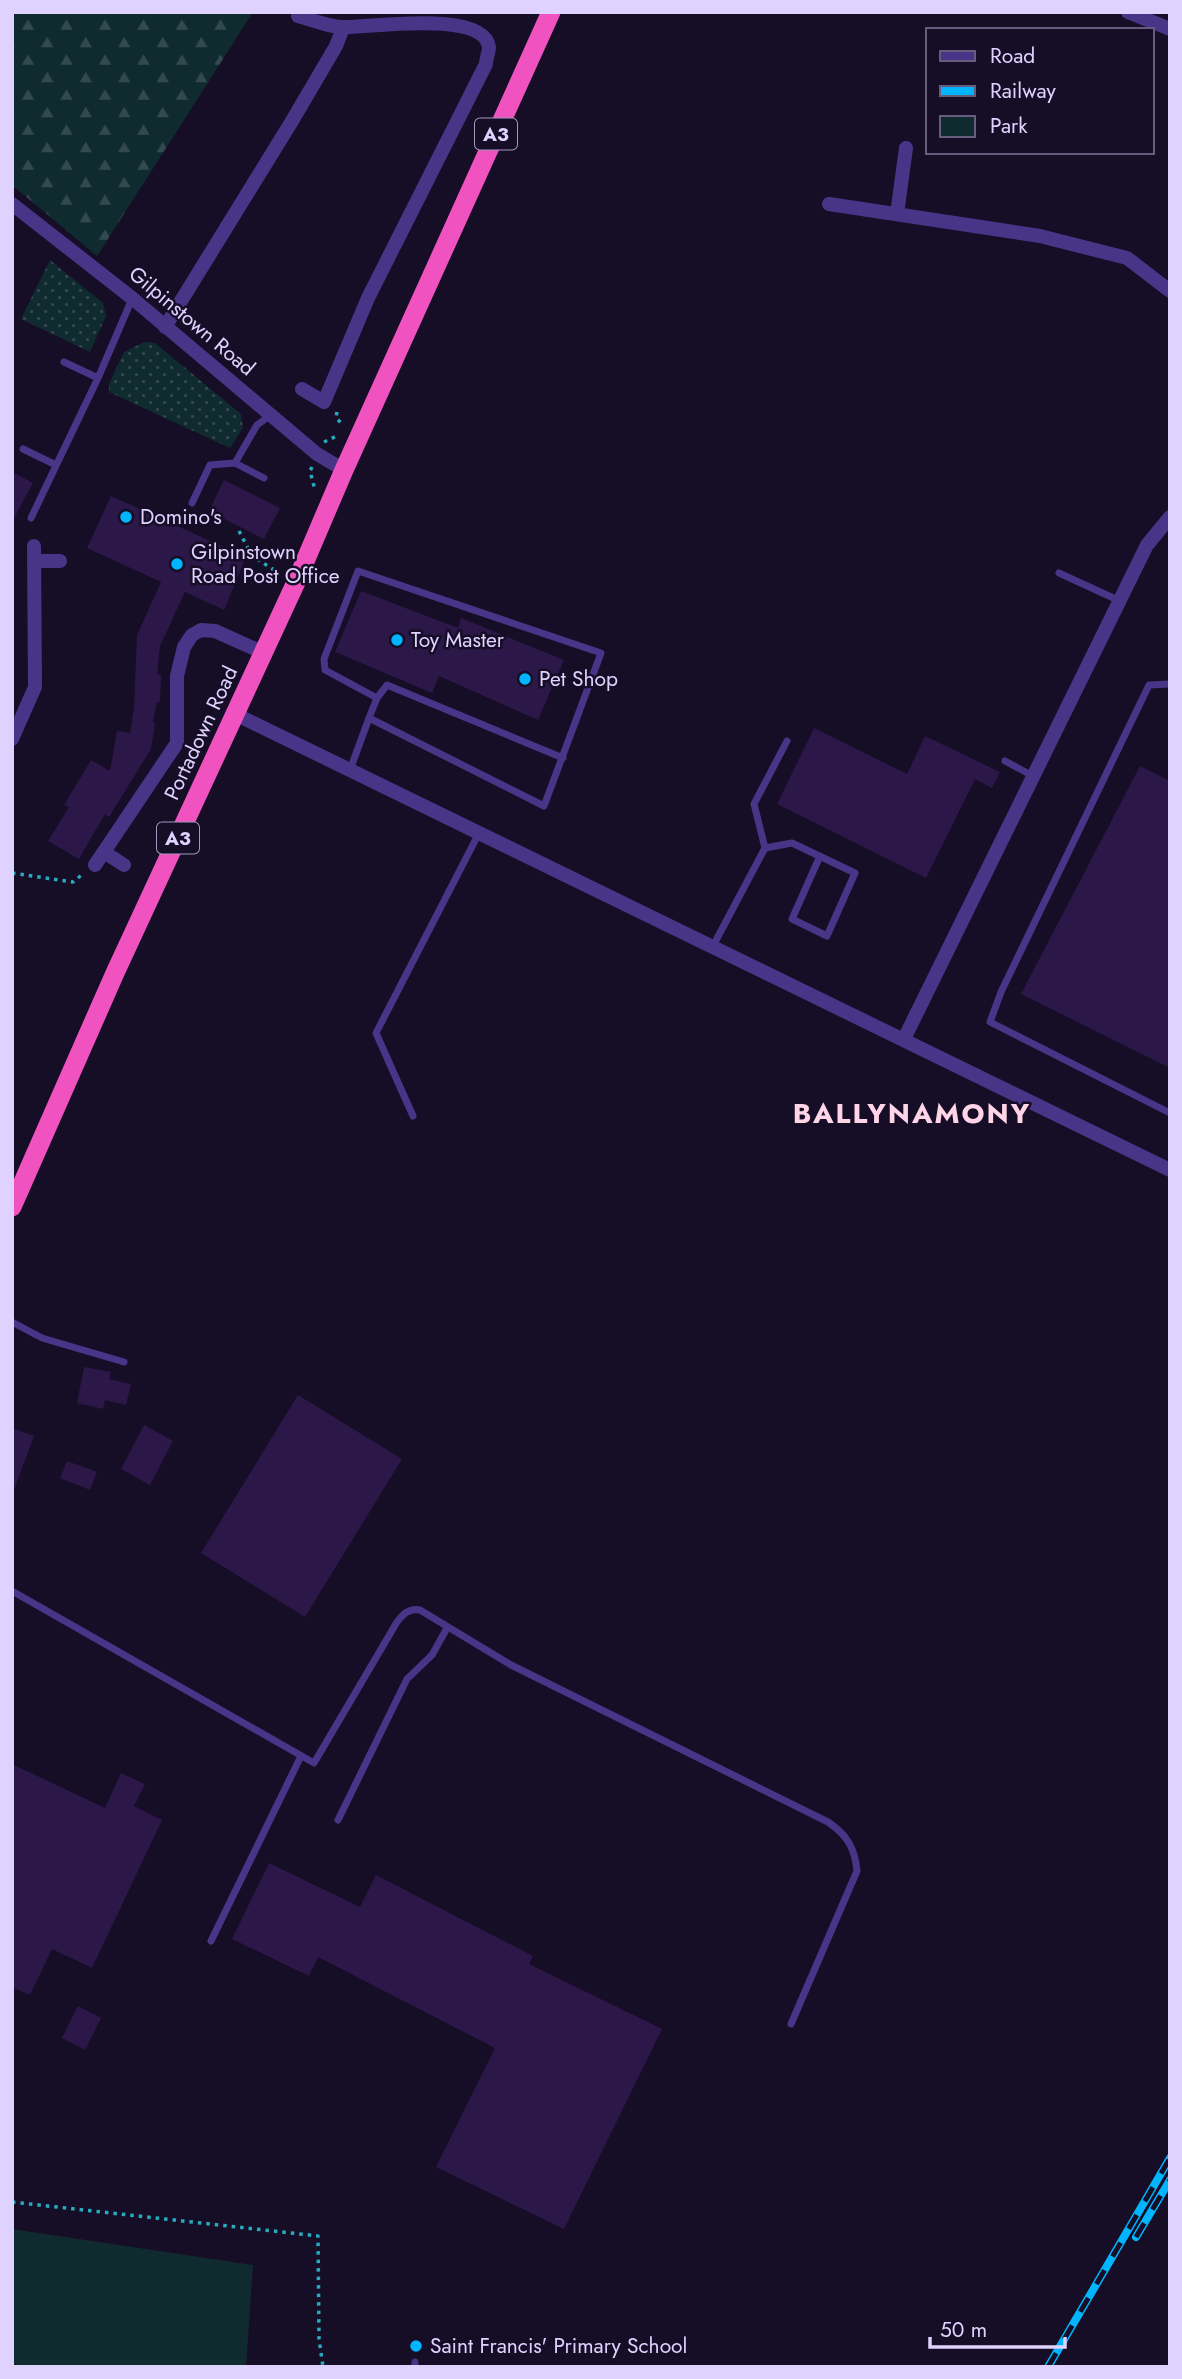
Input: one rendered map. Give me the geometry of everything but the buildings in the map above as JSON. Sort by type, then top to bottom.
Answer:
[{"type":"highway","name":"A3","points":[[344,470],[551,12]]},
{"type":"highway","name":"Portadown Road","points":[[12,1207],[115,973],[264,653],[344,470]]},
{"type":"street","points":[[1128,12],[1170,29]]},
{"type":"street","points":[[298,16],[343,28],[447,24],[469,29],[483,36],[489,47],[482,71],[368,298],[324,402],[302,389]]},
{"type":"street","points":[[165,327],[292,121],[336,46],[343,28]]},
{"type":"street","points":[[897,214],[906,148]]},
{"type":"street","name":"Gilpinstown Road","points":[[12,204],[132,298],[317,454],[344,470]]},
{"type":"street","points":[[828,204],[1040,236],[1127,258],[1170,291]]},
{"type":"street","points":[[904,1039],[1147,545],[1170,517]]},
{"type":"street","points":[[12,739],[35,687],[34,554],[60,561]]},
{"type":"street","points":[[95,865],[177,743],[177,676],[184,648],[192,635],[201,629],[215,631],[264,653]]},
{"type":"street","points":[[235,714],[1170,1170]]},
{"type":"street","points":[[104,852],[124,865]]},
{"type":"lane","points":[[31,518],[98,378],[132,298]]},
{"type":"lane","points":[[64,362],[98,378]]},
{"type":"lane","points":[[236,463],[257,425],[271,415]]},
{"type":"lane","points":[[23,449],[57,465]]},
{"type":"lane","points":[[192,503],[210,465],[236,463],[264,478]]},
{"type":"lane","points":[[369,718],[544,806],[601,653],[358,571],[324,659],[325,670],[377,698]]},
{"type":"lane","points":[[1059,573],[1120,601]]},
{"type":"lane","points":[[1170,684],[1149,685],[1001,992],[990,1022],[1170,1113]]},
{"type":"lane","points":[[350,770],[377,698],[387,685],[563,758]]},
{"type":"lane","points":[[713,946],[765,848],[754,804],[787,741]]},
{"type":"lane","points":[[1005,761],[1034,776]]},
{"type":"lane","points":[[413,1116],[376,1033],[480,833]]},
{"type":"lane","points":[[765,848],[792,844],[820,856],[855,873],[827,936],[792,919],[820,856]]},
{"type":"lane","points":[[12,1322],[42,1338],[124,1362]]},
{"type":"lane","points":[[12,1591],[314,1763],[403,1614],[413,1609],[420,1610],[522,1671],[828,1822],[850,1841],[856,1855],[857,1871],[790,2024]]},
{"type":"lane","points":[[338,1820],[407,1679],[432,1656],[447,1628]]},
{"type":"lane","points":[[211,1941],[301,1756]]},
{"type":"path","points":[[315,492],[310,471],[317,454],[326,440],[339,436],[344,426]]},
{"type":"path","points":[[239,531],[253,556],[279,573],[274,583]]},
{"type":"path","points":[[12,873],[73,882],[95,865]]},
{"type":"path","points":[[12,2202],[318,2236],[318,2339],[324,2367]]},
{"type":"green space","points":[[12,12],[253,12],[97,256],[12,185]]},
{"type":"green space","points":[[50,260],[103,303],[106,316],[90,352],[21,319]]},
{"type":"green space","points":[[144,342],[155,343],[241,414],[243,428],[230,448],[109,392],[109,384],[124,352]]},
{"type":"green space","points":[[12,2229],[253,2265],[246,2367],[12,2367]]},
{"type":"railway","points":[[1048,2367],[1170,2158]]},
{"type":"railway","points":[[1136,2237],[1170,2180]]},
{"type":"place","name":"Domino's","points":[[126,517]]},
{"type":"place","name":"Gilpinstown Road Post Office","points":[[177,564]]},
{"type":"place","name":"Toy Master","points":[[397,640]]},
{"type":"place","name":"Pet Shop","points":[[525,679]]},
{"type":"place","name":"Saint Francis' Primary School","points":[[416,2346]]},
{"type":"district","name":"BALLYNAMONY","points":[[912,1113]]}]
